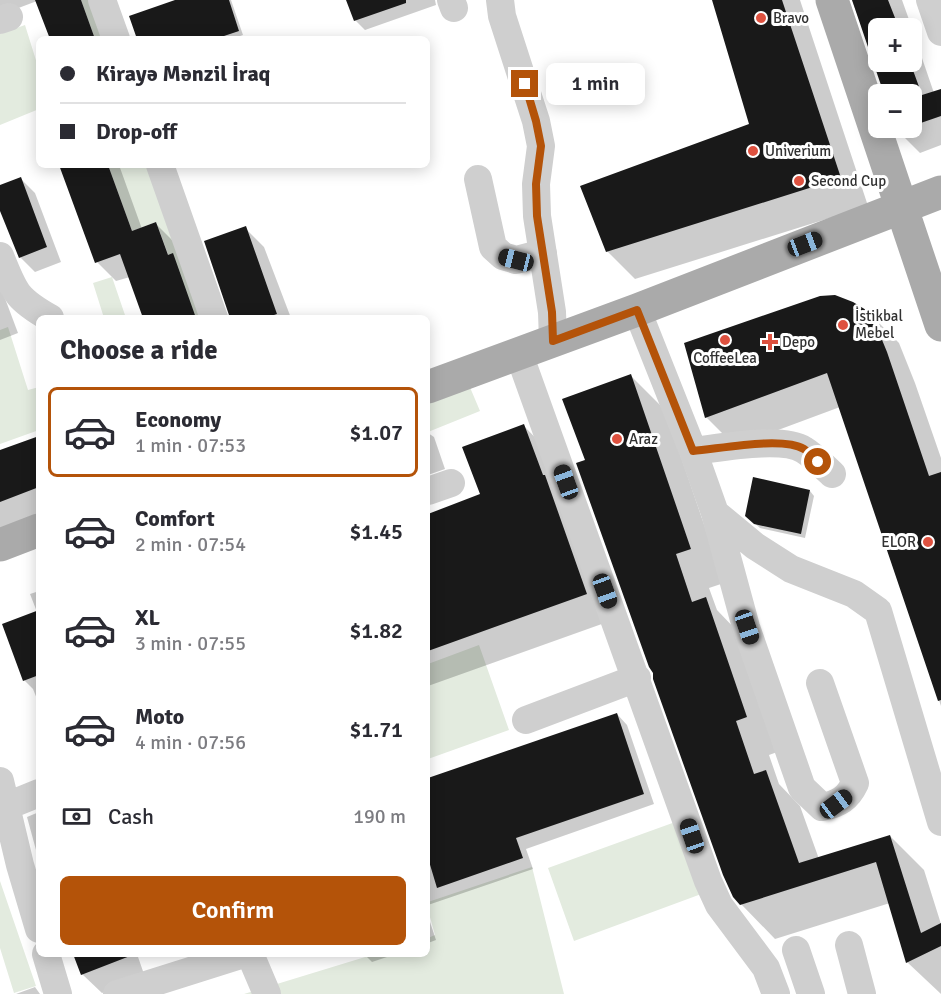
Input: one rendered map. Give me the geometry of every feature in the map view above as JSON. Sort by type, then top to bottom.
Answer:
[{"type":"main road","points":[[832,0],[941,325]]},
{"type":"main road","points":[[430,386],[637,310],[941,192]]},
{"type":"main road","points":[[0,545],[36,531]]},
{"type":"street","points":[[102,0],[115,36]]},
{"type":"street","points":[[500,0],[502,15],[536,121],[541,146],[536,184],[537,216],[552,312],[553,341]]},
{"type":"street","points":[[930,0],[941,32]]},
{"type":"street","points":[[161,168],[213,315]]},
{"type":"street","points":[[478,179],[493,247],[503,256],[516,260],[543,253]]},
{"type":"street","points":[[0,256],[16,294],[29,306],[45,315]]},
{"type":"street","points":[[637,310],[715,513],[747,627],[802,788],[822,807],[836,804],[850,794],[855,783],[820,683]]},
{"type":"street","points":[[519,354],[708,881],[719,905],[766,968],[776,994]]},
{"type":"street","points":[[693,451],[788,444],[804,449],[832,474]]},
{"type":"street","points":[[715,513],[755,546],[791,569],[854,594],[878,611],[941,822]]},
{"type":"street","points":[[526,720],[637,678]]},
{"type":"street","points":[[36,793],[2,791],[10,868],[36,923]]},
{"type":"street","points":[[849,945],[862,994]]},
{"type":"street","points":[[796,950],[811,994]]},
{"type":"street","points":[[47,957],[58,994]]},
{"type":"street","points":[[117,994],[234,957]]},
{"type":"street","points":[[251,957],[267,994]]},
{"type":"shaded area","points":[[81,0],[90,0],[103,36],[94,36]]},
{"type":"shaded area","points":[[25,25],[36,60],[36,110],[0,125],[0,34]]},
{"type":"shaded area","points":[[109,168],[150,168],[202,315],[191,315],[156,222],[132,231]]},
{"type":"shaded area","points":[[112,277],[125,315],[103,315],[93,283]]},
{"type":"shaded area","points":[[8,327],[28,390],[36,388],[36,431],[0,444],[0,330]]},
{"type":"shaded area","points":[[469,385],[480,411],[430,431],[430,400]]},
{"type":"shaded area","points":[[479,645],[509,730],[430,758],[430,663]]},
{"type":"shaded area","points":[[678,821],[704,893],[574,941],[548,868]]},
{"type":"shaded area","points":[[532,867],[564,994],[244,994],[365,957],[430,957],[430,937],[435,935],[430,917],[430,901]]},
{"type":"shaded area","points":[[0,881],[36,986],[14,993],[0,948]]},
{"type":"building","points":[[35,0],[81,0],[94,36],[49,36]]},
{"type":"building","points":[[175,0],[229,0],[239,31],[224,36],[136,36],[129,16]]},
{"type":"building","points":[[346,0],[406,0],[406,3],[354,21]]},
{"type":"building","name":"Univerium","points":[[712,0],[782,0],[841,178],[606,252],[580,186],[749,124]]},
{"type":"building","points":[[852,0],[888,0],[895,18],[868,18],[868,47]]},
{"type":"building","points":[[877,72],[914,72],[918,84],[881,84]]},
{"type":"building","points":[[941,89],[941,116],[922,123],[922,95]]},
{"type":"building","points":[[60,168],[109,168],[132,231],[156,222],[168,255],[173,253],[195,315],[142,315],[120,254],[95,263]]},
{"type":"building","points":[[21,177],[47,247],[19,258],[0,211],[0,185]]},
{"type":"building","points":[[246,226],[277,314],[229,315],[204,241]]},
{"type":"building","points":[[835,295],[871,313],[887,352],[929,476],[941,472],[941,700],[938,701],[827,373],[705,418],[684,343],[820,296]]},
{"type":"building","points":[[631,374],[691,549],[676,554],[692,602],[706,597],[747,717],[736,721],[754,774],[766,770],[799,863],[890,835],[921,933],[941,923],[941,946],[906,963],[876,862],[740,905],[733,897],[723,875],[653,679],[653,673],[576,463],[585,460],[562,399]]},
{"type":"building","points":[[524,424],[543,475],[545,475],[587,594],[430,650],[430,513],[480,494],[462,447]]},
{"type":"building","points":[[36,437],[36,488],[0,502],[0,450]]},
{"type":"building","points":[[753,477],[810,490],[801,534],[754,524],[745,516]]},
{"type":"building","points":[[36,611],[36,676],[23,681],[2,624]]},
{"type":"building","points":[[617,713],[644,794],[516,838],[523,858],[437,888],[430,865],[430,777]]},
{"type":"building","points":[[74,957],[127,957],[81,975]]},
{"type":"place","name":"Bravo","points":[[761,18]]},
{"type":"place","name":"Univerium","points":[[753,151]]},
{"type":"place","name":"Second Cup","points":[[799,181]]},
{"type":"place","name":"İstikbal Mebel","points":[[843,325]]},
{"type":"place","name":"CoffeeLea","points":[[725,340]]},
{"type":"place","name":"Depo","points":[[770,342]]},
{"type":"place","name":"Araz","points":[[617,439]]},
{"type":"place","name":"ELOR","points":[[928,542]]},
{"type":"route","points":[[525,84],[541,146],[536,184],[537,216],[552,312],[553,341],[637,310],[693,451],[788,444],[804,449],[818,462]]}]
